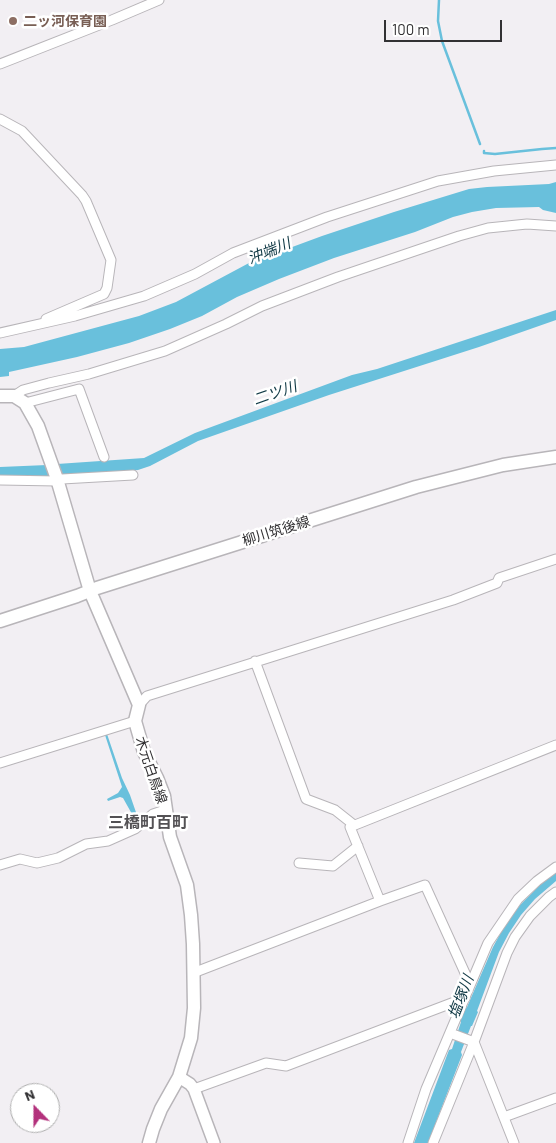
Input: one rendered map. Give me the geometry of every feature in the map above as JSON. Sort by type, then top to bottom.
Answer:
[{"type":"main road","points":[[0,396],[19,399],[38,426],[57,480],[90,590],[139,705]]},
{"type":"main road","name":"柳川筑後線","points":[[0,620],[416,487],[503,465],[556,456]]},
{"type":"main road","name":"木元白鳥線","points":[[139,705],[135,721],[144,752],[164,796],[170,837],[186,885],[191,915],[194,1008],[192,1038],[179,1078],[161,1109],[149,1143]]},
{"type":"street","points":[[0,64],[158,0]]},
{"type":"street","points":[[0,118],[22,131],[82,195],[111,260],[107,288],[104,294],[27,327]]},
{"type":"street","points":[[0,333],[75,316],[144,296],[195,274],[233,253],[327,217],[438,180],[494,171],[556,165]]},
{"type":"street","points":[[19,399],[23,390],[89,374],[165,351],[262,306],[338,277],[459,236],[488,228],[527,224],[556,226]]},
{"type":"street","points":[[19,399],[79,389],[104,457]]},
{"type":"street","points":[[0,480],[57,480],[133,475]]},
{"type":"street","points":[[139,705],[146,696],[453,600],[497,583],[499,578],[556,559]]},
{"type":"street","points":[[254,661],[306,799],[335,810],[354,825]]},
{"type":"street","points":[[0,763],[135,721]]},
{"type":"street","points":[[380,901],[350,827],[556,745]]},
{"type":"street","points":[[0,865],[20,859],[37,863],[58,858],[86,844],[108,841],[135,829],[153,814],[165,810]]},
{"type":"street","points":[[298,863],[333,866],[358,846]]},
{"type":"street","points":[[408,1143],[426,1089],[488,943],[518,899],[537,881],[556,867]]},
{"type":"street","points":[[193,973],[425,885],[470,984]]},
{"type":"street","points":[[433,1143],[507,953],[515,937],[530,916],[556,892]]},
{"type":"street","points":[[194,1089],[266,1063],[286,1066],[465,998]]},
{"type":"street","points":[[450,1034],[472,1041],[514,1143]]},
{"type":"street","points":[[179,1078],[190,1084],[194,1089],[214,1143]]},
{"type":"street","points":[[504,1117],[556,1098]]},
{"type":"water","name":"沖端川","points":[[556,182],[556,213],[539,207],[496,208],[453,217],[279,279],[237,297],[202,316],[170,329],[129,343],[77,357],[9,372],[9,376],[0,377],[0,349],[24,347],[139,316],[176,302],[249,263],[322,236],[469,189]]},
{"type":"water","points":[[556,310],[556,320],[329,395],[198,441],[150,466],[138,470],[62,475],[57,464],[144,458],[195,433],[352,375],[377,369]]},
{"type":"water","points":[[47,465],[52,477],[0,477],[0,467]]},
{"type":"water","points":[[107,734],[139,821],[137,823],[123,798],[120,797],[108,801],[107,799],[118,793],[122,787],[105,735]]},
{"type":"water","name":"塩塚川","points":[[556,872],[556,881],[535,899],[521,915],[499,952],[428,1143],[414,1143],[449,1050],[452,1049],[465,1008],[493,947],[505,925],[520,905]]},
{"type":"waterway","points":[[439,0],[438,21],[442,41],[480,144]]},
{"type":"waterway","points":[[484,151],[484,153],[495,154],[556,148]]},
{"type":"place","name":"二ッ河保育園","points":[[13,21]]},
{"type":"district","name":"三橋町百町","points":[[148,823]]},
{"type":"water label","name":"二ツ川","points":[[275,393]]}]
